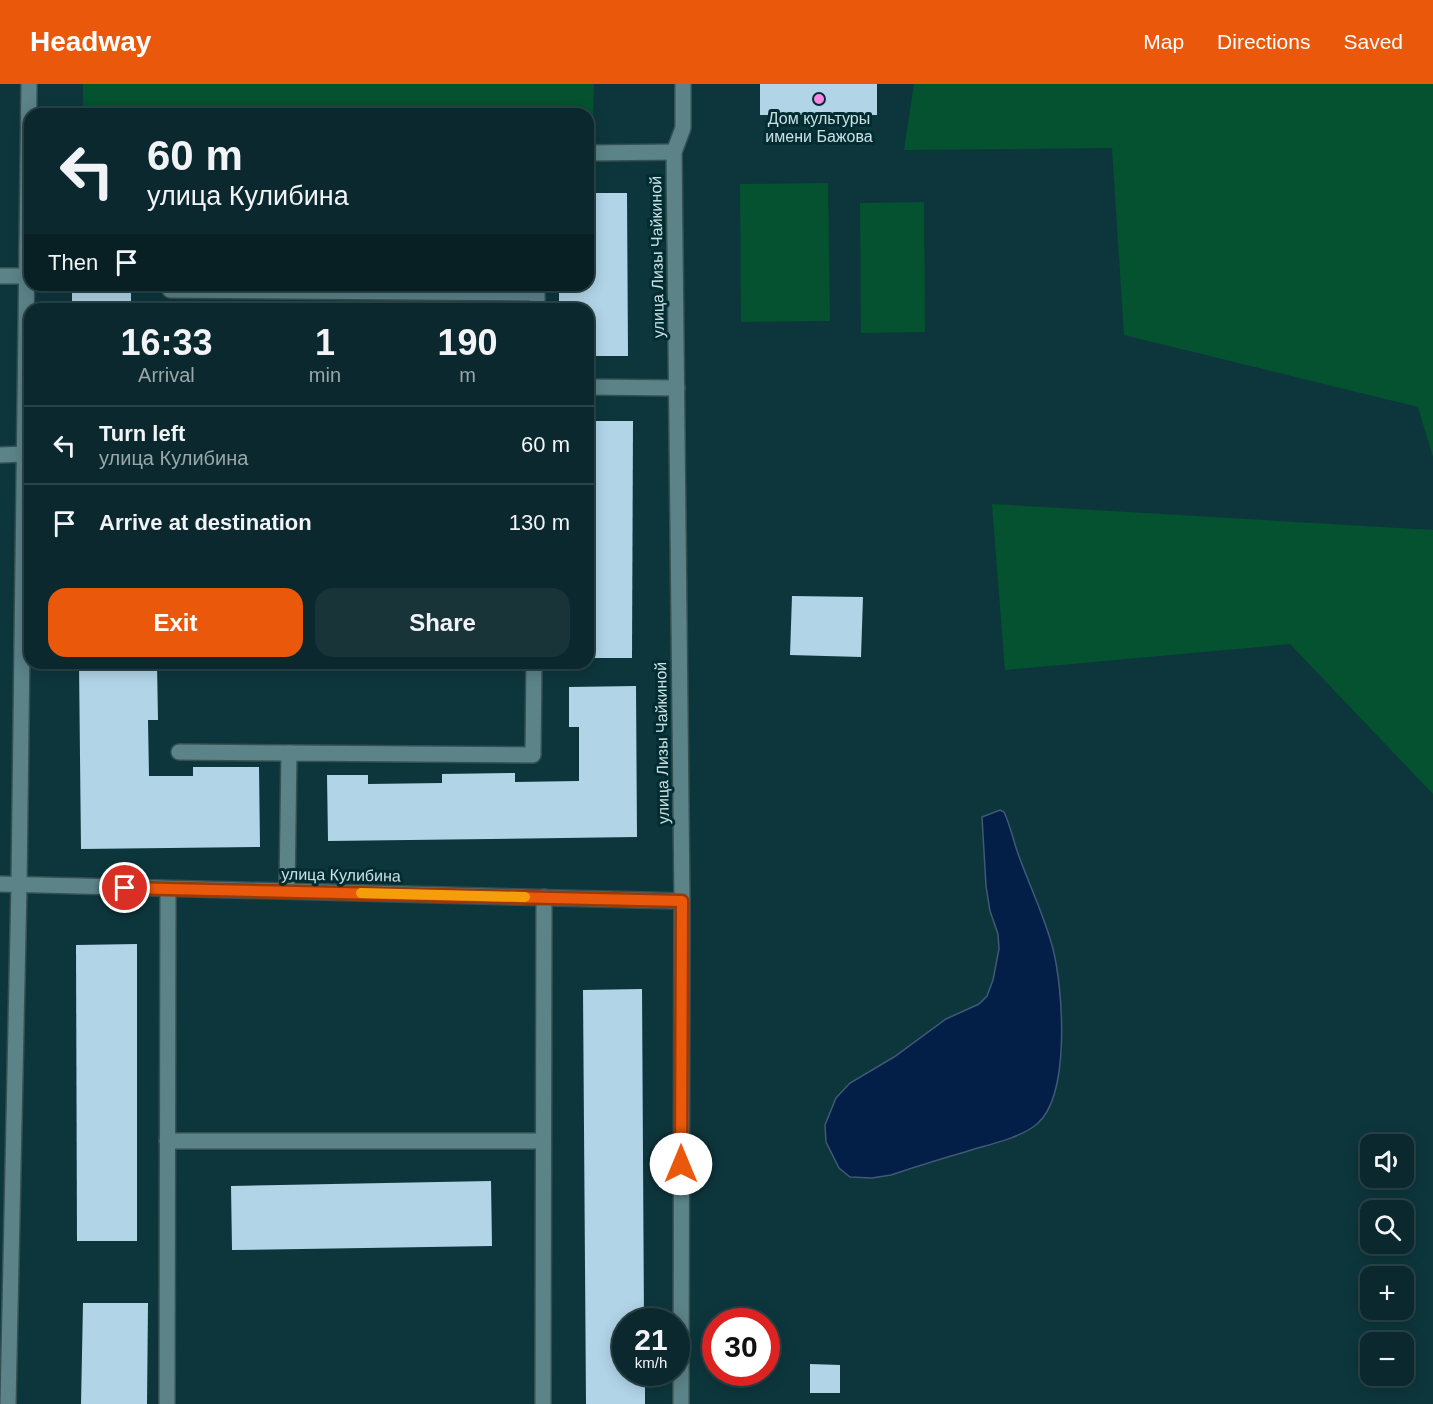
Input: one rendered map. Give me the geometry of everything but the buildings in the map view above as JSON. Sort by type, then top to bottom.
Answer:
[{"type":"street","points":[[29,84],[29,108]]},
{"type":"street","name":"улица Лизы Чайкиной","points":[[681,1404],[682,901],[674,152],[683,128],[683,84]]},
{"type":"street","points":[[594,153],[674,152]]},
{"type":"street","points":[[0,276],[24,276]]},
{"type":"street","points":[[480,291],[537,293],[537,303]]},
{"type":"street","points":[[594,387],[677,388]]},
{"type":"street","points":[[0,454],[24,454]]},
{"type":"street","points":[[8,1404],[24,526]]},
{"type":"street","points":[[179,752],[533,755],[534,669]]},
{"type":"street","points":[[287,891],[289,753]]},
{"type":"street","name":"улица Кулибина","points":[[0,884],[682,901]]},
{"type":"street","points":[[167,1404],[168,889]]},
{"type":"street","points":[[543,1404],[544,897]]},
{"type":"street","points":[[167,1141],[543,1141]]},
{"type":"green space","points":[[83,84],[594,84],[593,108],[83,108]]},
{"type":"green space","points":[[914,84],[1433,84],[1433,457],[1418,407],[1124,335],[1112,148],[904,150]]},
{"type":"green space","points":[[828,183],[830,321],[741,322],[740,184]]},
{"type":"green space","points":[[924,202],[925,332],[861,333],[860,203]]},
{"type":"green space","points":[[992,504],[1433,530],[1433,794],[1290,644],[1005,670]]},
{"type":"water","points":[[1000,810],[1004,812],[1046,926],[1057,967],[1062,1041],[1060,1066],[1048,1110],[1030,1129],[1002,1141],[891,1175],[872,1178],[850,1177],[839,1168],[826,1142],[825,1125],[836,1098],[850,1083],[894,1057],[946,1019],[979,1004],[987,996],[993,980],[999,949],[998,934],[990,911],[986,886],[982,817]]},
{"type":"slow traffic","points":[[361,893],[525,897]]},
{"type":"place","name":"Дом культуры имени Бажова","points":[[819,99]]},
{"type":"route","points":[[125,888],[682,901],[681,1164]]}]
